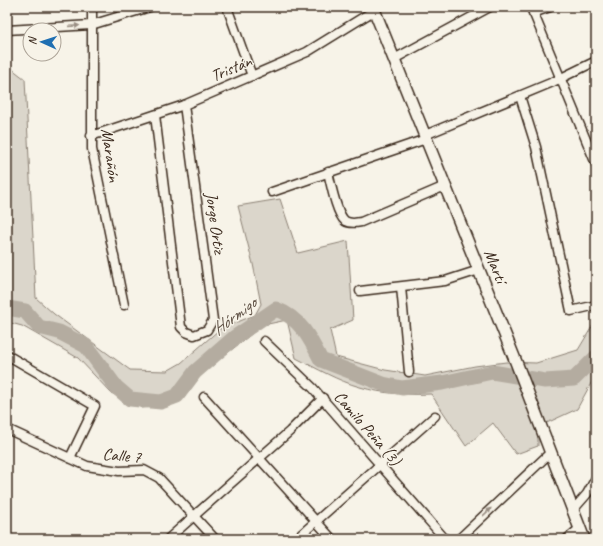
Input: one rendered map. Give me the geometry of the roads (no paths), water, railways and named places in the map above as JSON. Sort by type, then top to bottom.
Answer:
[{"type":"main road","name":"Martí","points":[[374,9],[516,362],[584,539]]},
{"type":"street","name":"Marañón","points":[[92,7],[92,149],[124,305]]},
{"type":"street","points":[[7,30],[91,25],[150,7]]},
{"type":"street","points":[[227,7],[252,76]]},
{"type":"street","points":[[394,59],[490,7]]},
{"type":"street","points":[[550,7],[532,10],[596,164]]},
{"type":"street","name":"Tristán","points":[[91,136],[184,105],[308,52],[374,9]]},
{"type":"street","points":[[272,192],[426,137],[561,78],[596,61]]},
{"type":"street","points":[[520,96],[536,147],[571,311],[596,305]]},
{"type":"street","name":"Jorge Ortiz","points":[[155,115],[182,327],[186,332],[194,335],[206,330],[213,320],[184,105]]},
{"type":"street","points":[[328,172],[341,213],[345,221],[351,223],[361,222],[445,186]]},
{"type":"street","points":[[360,291],[444,281],[479,270]]},
{"type":"street","points":[[402,287],[409,372]]},
{"type":"street","name":"Camilo Peña (3)","points":[[264,341],[323,398],[445,539]]},
{"type":"street","points":[[7,356],[95,406],[70,458]]},
{"type":"street","points":[[204,397],[332,539]]},
{"type":"street","points":[[168,539],[259,458],[323,398]]},
{"type":"street","points":[[296,539],[434,416]]},
{"type":"street","name":"Calle 7","points":[[7,429],[87,466],[119,471],[144,470],[160,478],[215,539]]},
{"type":"street","points":[[459,539],[551,452]]},
{"type":"street","points":[[573,510],[587,494],[596,478]]},
{"type":"street","points":[[567,539],[580,528]]},
{"type":"waterway","name":"Hórmigo","points":[[7,308],[25,311],[39,327],[59,332],[86,346],[116,387],[130,399],[161,402],[177,396],[195,372],[235,337],[276,309],[298,323],[313,344],[321,360],[383,384],[402,388],[442,383],[492,372],[545,381],[574,379],[596,357]]}]
